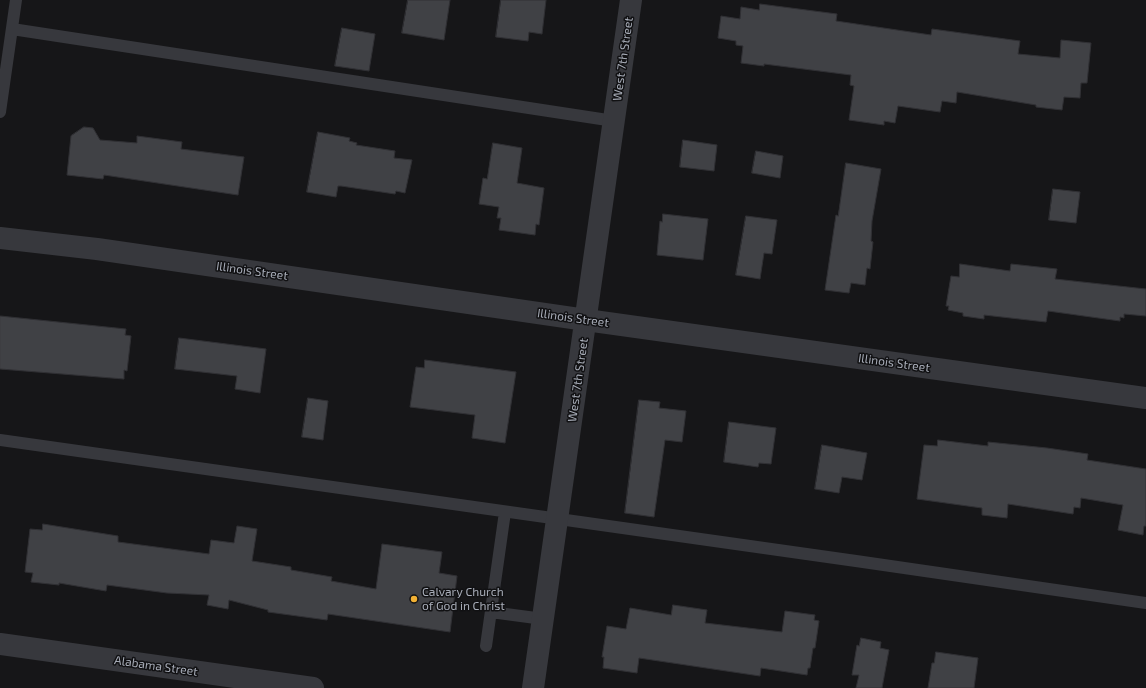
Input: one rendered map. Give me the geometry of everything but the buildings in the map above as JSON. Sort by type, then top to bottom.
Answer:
[{"type":"street","name":"West 7th Street","points":[[533,688],[631,0]]},
{"type":"street","name":"Illinois Street","points":[[0,238],[97,249],[586,320],[1146,398]]},
{"type":"street","name":"Alabama Street","points":[[0,644],[313,688]]},
{"type":"lane","points":[[0,112],[16,0]]},
{"type":"lane","points":[[12,29],[614,121]]},
{"type":"lane","points":[[0,440],[355,488],[505,512],[1146,602]]},
{"type":"lane","points":[[486,646],[505,512]]},
{"type":"lane","points":[[491,612],[543,619]]},
{"type":"place","name":"Calvary Church of God in Christ","points":[[414,599]]}]
